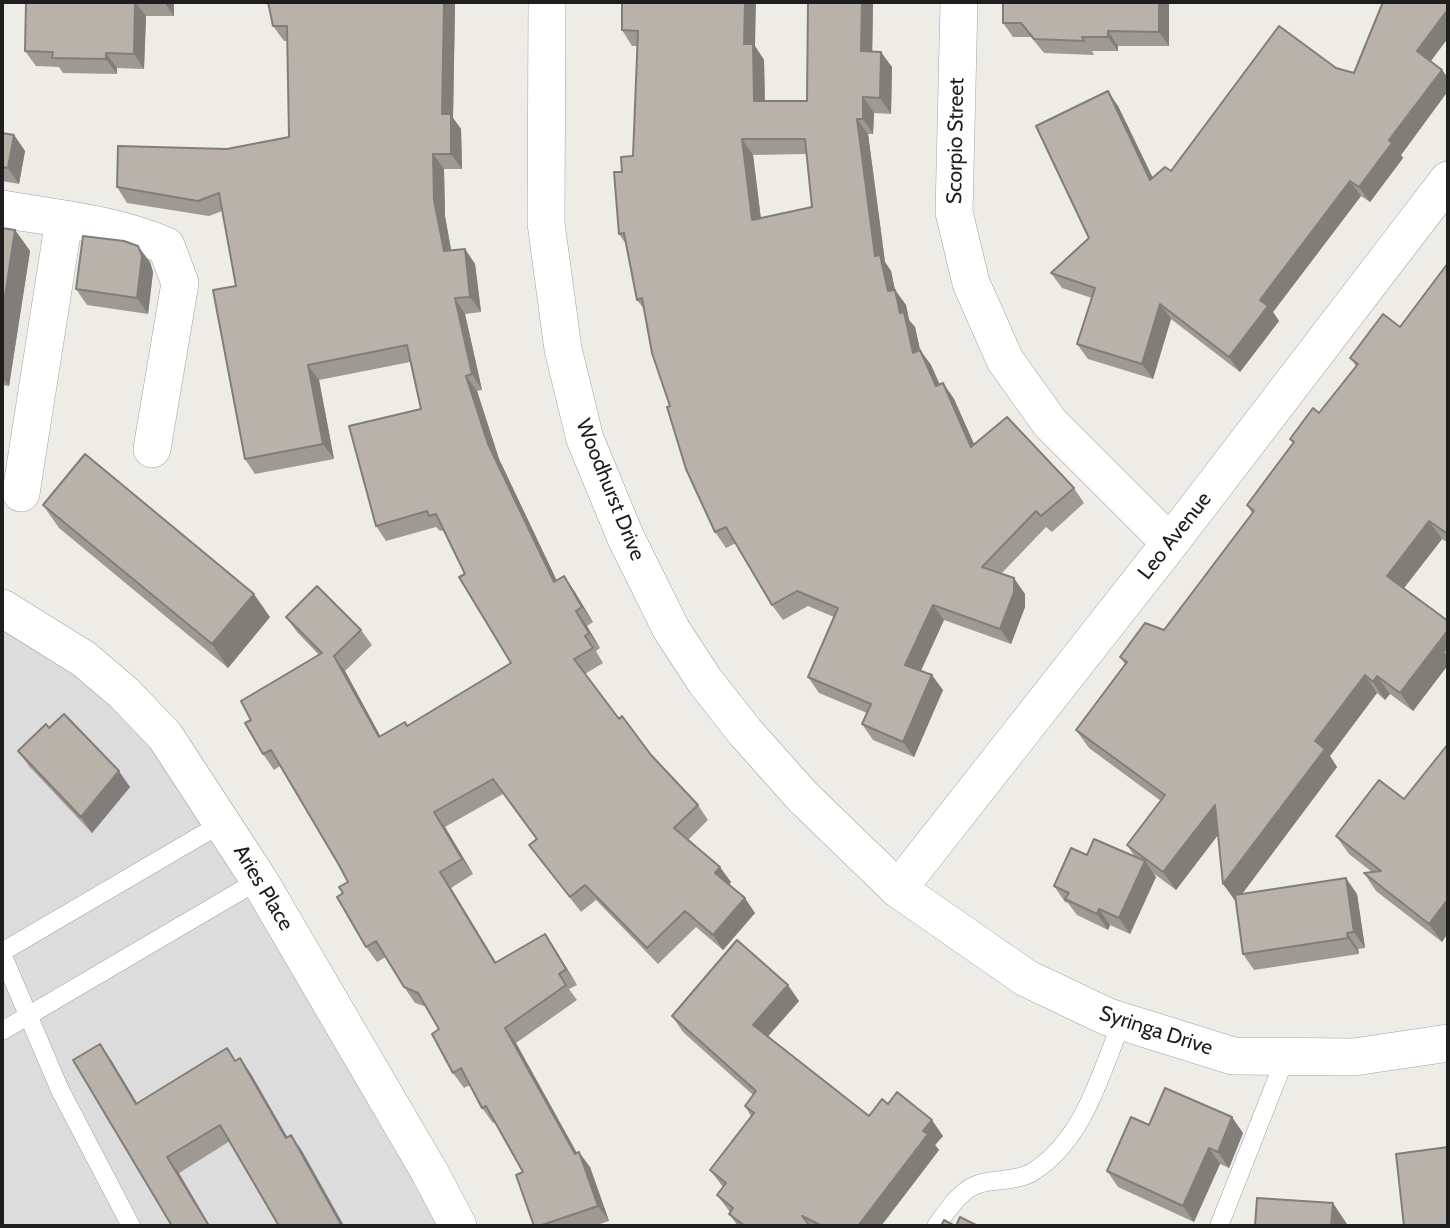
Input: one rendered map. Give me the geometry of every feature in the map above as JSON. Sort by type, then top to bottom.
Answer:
[{"type":"street","name":"Woodhurst Drive","points":[[547,2],[546,223],[563,349],[585,439],[671,629],[705,681],[745,732],[803,797],[898,889]]},
{"type":"street","name":"Scorpio Street","points":[[959,2],[954,212],[971,283],[1005,360],[1050,424],[1170,543]]},
{"type":"street","name":"Leo Avenue","points":[[898,889],[1170,543],[1448,180]]},
{"type":"street","points":[[2,209],[64,220],[151,240],[166,246],[180,283],[152,449]]},
{"type":"street","points":[[21,493],[64,220]]},
{"type":"street","name":"Aries Place","points":[[3,616],[84,659],[124,693],[166,736],[260,880],[429,1171],[458,1226]]},
{"type":"street","name":"Syringa Drive","points":[[898,889],[1026,978],[1122,1021],[1233,1056],[1354,1057],[1448,1043]]},
{"type":"lane","points":[[131,1226],[60,1090],[2,953],[224,822]]},
{"type":"lane","points":[[2,1031],[260,880]]},
{"type":"lane","points":[[936,1226],[954,1201],[978,1183],[1033,1172],[1062,1145],[1086,1110],[1122,1021]]},
{"type":"lane","points":[[1219,1226],[1286,1056]]},
{"type":"shaded area","points":[[2,611],[124,696],[455,1226],[2,1226]]},
{"type":"building","points":[[26,2],[135,2],[134,54],[106,53],[106,59],[52,58],[53,52],[25,51]]},
{"type":"building","points":[[268,2],[444,2],[442,114],[451,114],[451,154],[433,154],[434,200],[444,251],[465,249],[470,297],[455,298],[472,374],[466,376],[488,444],[554,582],[564,576],[582,607],[576,611],[589,633],[585,636],[593,648],[574,659],[619,719],[622,716],[651,755],[698,805],[674,828],[720,867],[715,873],[745,898],[713,935],[685,911],[647,948],[585,885],[570,897],[529,845],[537,839],[493,779],[434,812],[462,859],[440,872],[495,963],[545,934],[566,969],[559,974],[566,985],[505,1028],[575,1154],[579,1152],[598,1206],[539,1226],[534,1226],[516,1175],[523,1172],[486,1106],[482,1108],[461,1068],[453,1073],[432,1034],[439,1029],[418,993],[404,987],[376,941],[366,947],[337,897],[343,893],[339,887],[348,882],[271,750],[263,754],[245,723],[251,720],[241,701],[322,653],[286,617],[317,586],[361,630],[334,656],[379,737],[405,722],[407,726],[511,663],[459,577],[465,574],[436,514],[429,516],[427,511],[376,526],[349,426],[421,409],[407,345],[308,365],[323,444],[245,459],[213,290],[236,286],[219,193],[198,201],[117,187],[118,146],[227,149],[289,137],[287,26],[273,26]]},
{"type":"building","points":[[622,2],[745,2],[744,44],[753,44],[754,101],[807,101],[808,2],[862,2],[861,51],[881,52],[880,98],[863,97],[863,119],[857,119],[875,256],[880,255],[888,291],[895,290],[900,313],[904,312],[913,353],[920,350],[936,386],[943,383],[971,447],[1007,417],[1074,488],[1041,516],[1036,511],[982,567],[1014,578],[1014,592],[1000,629],[933,605],[905,665],[932,675],[903,742],[862,724],[871,704],[808,677],[838,608],[797,591],[772,605],[726,527],[715,532],[686,469],[667,407],[670,406],[652,353],[642,298],[637,300],[624,233],[619,234],[614,172],[622,172],[621,157],[633,156],[638,31],[622,30]],"holes":[[[742,139],[805,139],[812,207],[752,220]]]},
{"type":"building","points":[[1003,2],[1159,2],[1159,32],[1108,31],[1108,37],[1082,37],[1084,41],[1034,39],[1021,23],[1003,23]]},
{"type":"building","points":[[1383,2],[1448,2],[1448,9],[1417,51],[1442,70],[1389,140],[1392,143],[1359,187],[1350,181],[1260,300],[1268,306],[1229,357],[1160,304],[1142,364],[1077,344],[1095,288],[1051,273],[1089,238],[1036,126],[1108,91],[1150,180],[1165,167],[1171,171],[1279,26],[1336,68],[1354,73]]},
{"type":"building","points":[[2,133],[14,135],[8,168],[2,167]]},
{"type":"building","points":[[2,228],[15,230],[2,316]]},
{"type":"building","points":[[83,236],[124,241],[138,246],[142,256],[137,298],[76,289]]},
{"type":"building","points":[[1448,263],[1448,534],[1429,521],[1387,576],[1448,621],[1448,630],[1400,693],[1377,676],[1373,682],[1365,675],[1315,741],[1325,749],[1223,884],[1215,805],[1163,872],[1127,845],[1165,795],[1076,730],[1127,662],[1120,657],[1145,623],[1164,630],[1254,511],[1247,505],[1294,442],[1290,439],[1313,408],[1319,413],[1358,364],[1350,358],[1383,314],[1400,327]]},
{"type":"building","points":[[85,454],[254,594],[212,644],[43,505]]},
{"type":"building","points":[[64,714],[119,771],[81,817],[18,751],[46,724],[49,728]]},
{"type":"building","points":[[1448,744],[1448,899],[1429,924],[1364,873],[1381,871],[1336,836],[1379,780],[1404,799]]},
{"type":"building","points":[[1094,839],[1145,861],[1119,918],[1099,909],[1097,914],[1065,899],[1069,893],[1054,886],[1071,848],[1087,855]]},
{"type":"building","points":[[1346,878],[1354,932],[1347,933],[1348,938],[1243,954],[1235,895]]},
{"type":"building","points":[[737,940],[788,985],[753,1025],[869,1116],[882,1099],[888,1104],[897,1092],[932,1120],[923,1131],[928,1134],[858,1226],[822,1226],[802,1216],[810,1226],[745,1226],[729,1214],[733,1208],[717,1195],[726,1183],[710,1170],[754,1113],[745,1106],[756,1091],[672,1016]]},
{"type":"building","points":[[100,1044],[136,1104],[227,1048],[235,1061],[240,1058],[286,1138],[291,1135],[342,1226],[279,1226],[220,1125],[167,1157],[209,1226],[172,1226],[73,1060]]},
{"type":"building","points":[[1165,1088],[1232,1117],[1218,1152],[1209,1148],[1183,1206],[1107,1171],[1131,1117],[1149,1125]]},
{"type":"building","points":[[1448,1147],[1448,1226],[1404,1226],[1396,1154]]},
{"type":"building","points":[[1257,1198],[1333,1203],[1331,1226],[1255,1226]]},
{"type":"building","points":[[960,1217],[978,1226],[956,1226]]},
{"type":"building","points":[[944,1220],[955,1226],[941,1226]]}]
